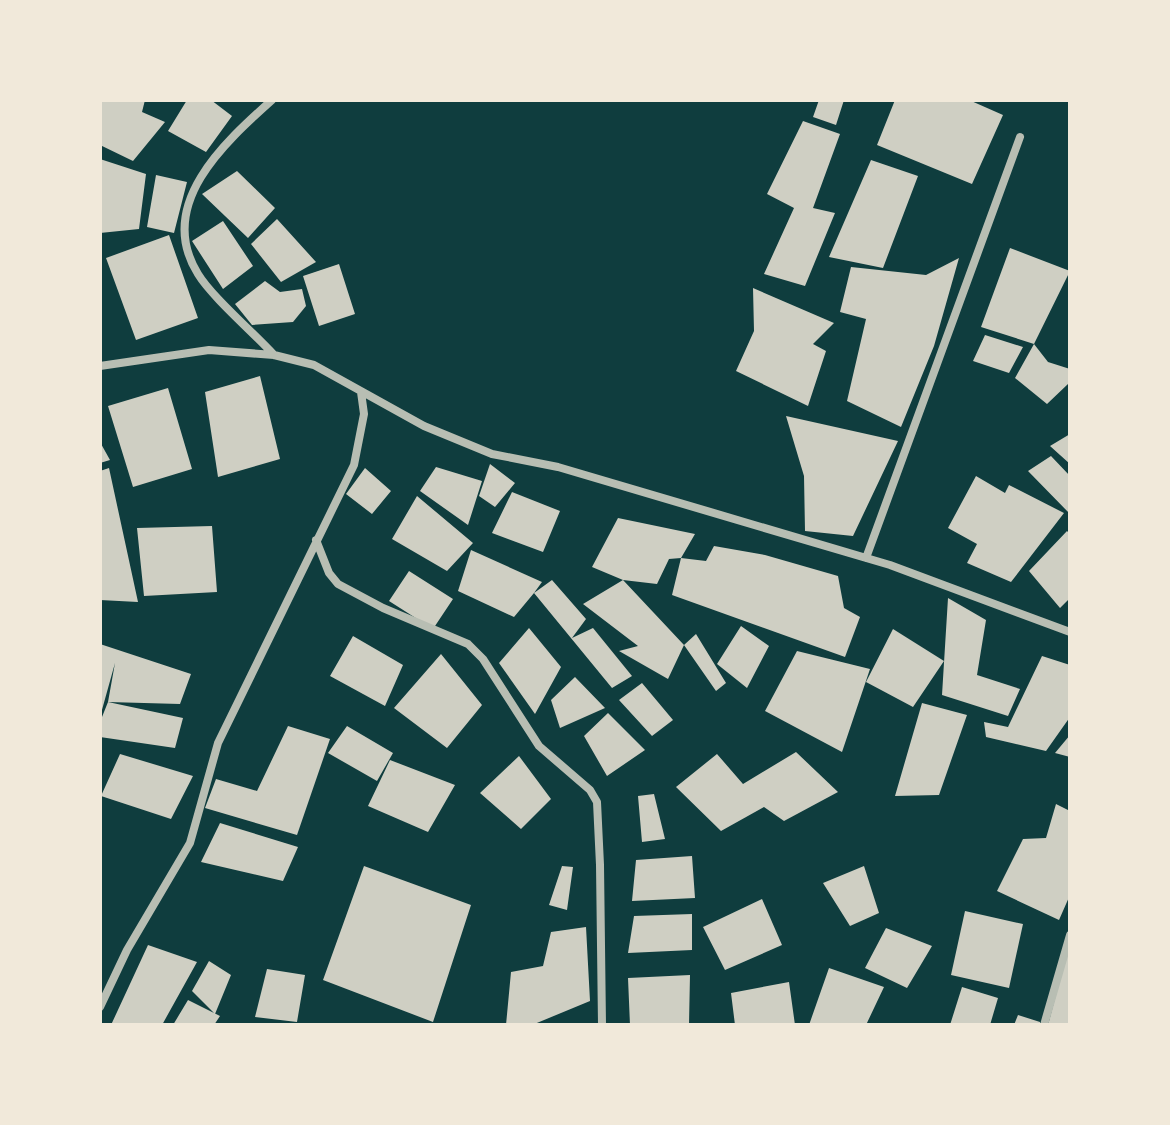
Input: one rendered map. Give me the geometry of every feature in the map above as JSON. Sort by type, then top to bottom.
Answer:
[{"type":"street","points":[[272,100],[212,159],[191,189],[184,245],[199,276],[274,355]]},
{"type":"street","points":[[866,558],[1020,137]]},
{"type":"street","points":[[100,366],[209,350],[274,355],[314,365],[424,426],[492,454],[558,467],[866,558],[1070,632]]},
{"type":"street","points":[[100,1007],[127,950],[190,843],[218,743],[354,465],[364,414],[361,392]]},
{"type":"street","points":[[316,540],[329,573],[338,584],[383,608],[468,644],[483,659],[539,746],[590,790],[597,802],[602,1025]]},
{"type":"street","points":[[1044,1025],[1070,935]]},
{"type":"building","points":[[100,100],[145,100],[142,112],[165,122],[133,161],[100,145]]},
{"type":"building","points":[[187,100],[211,100],[232,116],[206,152],[168,131]]},
{"type":"building","points":[[819,100],[844,100],[836,125],[813,117]]},
{"type":"building","points":[[895,100],[969,100],[1003,115],[972,184],[877,145]]},
{"type":"building","points":[[803,121],[840,134],[813,208],[835,213],[805,286],[764,274],[794,208],[767,194]]},
{"type":"building","points":[[100,159],[146,174],[139,229],[100,233]]},
{"type":"building","points":[[871,160],[918,176],[883,268],[829,257]]},
{"type":"building","points":[[237,171],[275,208],[248,238],[202,194]]},
{"type":"building","points":[[156,175],[187,182],[174,233],[147,227]]},
{"type":"building","points":[[277,219],[316,262],[281,282],[251,244]]},
{"type":"building","points":[[223,221],[253,266],[223,289],[192,241]]},
{"type":"building","points":[[169,235],[198,318],[136,340],[106,258]]},
{"type":"building","points":[[1010,248],[1070,271],[1034,344],[981,327]]},
{"type":"building","points":[[959,258],[934,346],[901,427],[847,401],[866,319],[840,312],[851,267],[926,275]]},
{"type":"building","points":[[339,264],[355,314],[319,326],[303,276]]},
{"type":"building","points":[[265,281],[280,292],[302,289],[306,306],[293,322],[252,325],[235,304]]},
{"type":"building","points":[[753,288],[834,323],[813,344],[826,351],[808,406],[736,371],[754,331]]},
{"type":"building","points":[[985,335],[1023,347],[1009,373],[973,361]]},
{"type":"building","points":[[1034,344],[1048,362],[1070,369],[1068,384],[1047,404],[1015,378]]},
{"type":"building","points":[[260,376],[280,459],[218,477],[205,392]]},
{"type":"building","points":[[168,388],[192,469],[133,487],[108,406]]},
{"type":"building","points":[[786,416],[898,441],[853,536],[805,531],[804,476]]},
{"type":"building","points":[[1070,434],[1070,464],[1050,446]]},
{"type":"building","points":[[100,442],[110,460],[100,463]]},
{"type":"building","points":[[1051,456],[1070,476],[1070,514],[1028,471]]},
{"type":"building","points":[[490,464],[515,483],[495,507],[479,496]]},
{"type":"building","points":[[436,467],[482,481],[468,525],[420,491]]},
{"type":"building","points":[[109,468],[138,602],[100,600],[100,471]]},
{"type":"building","points":[[365,468],[391,491],[372,514],[346,494]]},
{"type":"building","points":[[976,476],[1005,493],[1009,485],[1064,513],[1011,582],[967,563],[977,544],[948,528]]},
{"type":"building","points":[[512,492],[560,511],[543,552],[492,533]]},
{"type":"building","points":[[417,496],[473,543],[447,571],[392,539]]},
{"type":"building","points":[[618,518],[695,534],[681,558],[669,559],[657,584],[623,580],[592,567]]},
{"type":"building","points":[[212,526],[217,592],[144,596],[137,528]]},
{"type":"building","points":[[1067,531],[1070,534],[1070,598],[1060,608],[1029,571]]},
{"type":"building","points":[[714,546],[765,555],[838,576],[844,608],[860,617],[845,657],[672,595],[681,558],[706,561]]},
{"type":"building","points":[[471,550],[542,582],[514,617],[458,591]]},
{"type":"building","points":[[409,571],[453,599],[433,629],[389,601]]},
{"type":"building","points":[[552,580],[586,619],[572,638],[593,628],[632,676],[612,688],[534,593]]},
{"type":"building","points":[[623,580],[684,645],[668,679],[619,651],[638,646],[583,604]]},
{"type":"building","points":[[948,598],[986,620],[977,675],[1020,689],[1008,716],[942,695]]},
{"type":"building","points":[[741,626],[769,646],[747,688],[717,664]]},
{"type":"building","points":[[529,628],[561,667],[535,714],[499,663]]},
{"type":"building","points":[[893,629],[944,661],[913,707],[866,682]]},
{"type":"building","points":[[696,634],[726,683],[716,691],[684,645]]},
{"type":"building","points":[[353,636],[403,665],[385,706],[330,676]]},
{"type":"building","points":[[100,644],[191,674],[180,704],[108,702],[115,663],[100,717]]},
{"type":"building","points":[[797,651],[870,669],[842,752],[765,711]]},
{"type":"building","points":[[441,654],[482,705],[447,748],[394,708]]},
{"type":"building","points":[[1042,656],[1070,665],[1070,717],[1046,751],[986,737],[984,722],[1008,727]]},
{"type":"building","points":[[575,677],[605,708],[560,728],[551,700]]},
{"type":"building","points":[[642,683],[673,720],[652,736],[619,700]]},
{"type":"building","points":[[108,702],[183,718],[175,748],[100,737],[100,722]]},
{"type":"building","points":[[922,703],[967,715],[939,795],[895,796]]},
{"type":"building","points":[[608,713],[645,750],[607,776],[584,736]]},
{"type":"building","points":[[288,726],[330,739],[297,835],[205,808],[216,779],[257,791]]},
{"type":"building","points":[[347,726],[393,753],[377,781],[328,753]]},
{"type":"building","points":[[1070,735],[1070,757],[1055,753]]},
{"type":"building","points":[[796,752],[838,792],[784,821],[764,807],[721,831],[676,787],[717,754],[743,784]]},
{"type":"building","points":[[120,754],[193,776],[171,819],[101,796]]},
{"type":"building","points":[[519,756],[551,799],[521,829],[480,793]]},
{"type":"building","points":[[390,760],[455,785],[428,832],[368,806]]},
{"type":"building","points":[[654,794],[665,839],[642,842],[638,796]]},
{"type":"building","points":[[1056,804],[1070,811],[1070,895],[1059,920],[997,891],[1023,839],[1046,838]]},
{"type":"building","points":[[220,823],[298,847],[283,881],[201,862]]},
{"type":"building","points":[[692,856],[695,898],[632,901],[636,860]]},
{"type":"building","points":[[364,866],[471,905],[433,1022],[323,980]]},
{"type":"building","points":[[562,866],[573,867],[567,910],[549,905]]},
{"type":"building","points":[[864,866],[879,913],[850,926],[823,883]]},
{"type":"building","points":[[762,899],[782,945],[725,970],[703,927]]},
{"type":"building","points":[[965,911],[1023,924],[1009,988],[951,975]]},
{"type":"building","points":[[692,914],[692,950],[628,953],[634,916]]},
{"type":"building","points":[[586,927],[590,1001],[532,1025],[506,1025],[511,972],[543,966],[551,932]]},
{"type":"building","points":[[886,928],[932,946],[907,988],[865,968]]},
{"type":"building","points":[[148,945],[197,962],[162,1025],[111,1025]]},
{"type":"building","points":[[1069,946],[1070,1025],[1048,1025]]},
{"type":"building","points":[[209,961],[231,975],[215,1014],[192,991]]},
{"type":"building","points":[[829,968],[884,987],[866,1025],[809,1025]]},
{"type":"building","points":[[267,969],[305,975],[297,1022],[255,1017]]},
{"type":"building","points":[[690,975],[689,1025],[630,1025],[628,978]]},
{"type":"building","points":[[789,982],[795,1025],[735,1025],[731,993]]},
{"type":"building","points":[[962,987],[998,998],[990,1025],[950,1025]]},
{"type":"building","points":[[188,1000],[220,1016],[214,1025],[173,1025]]},
{"type":"building","points":[[1018,1015],[1040,1022],[1040,1025],[1014,1025]]}]
